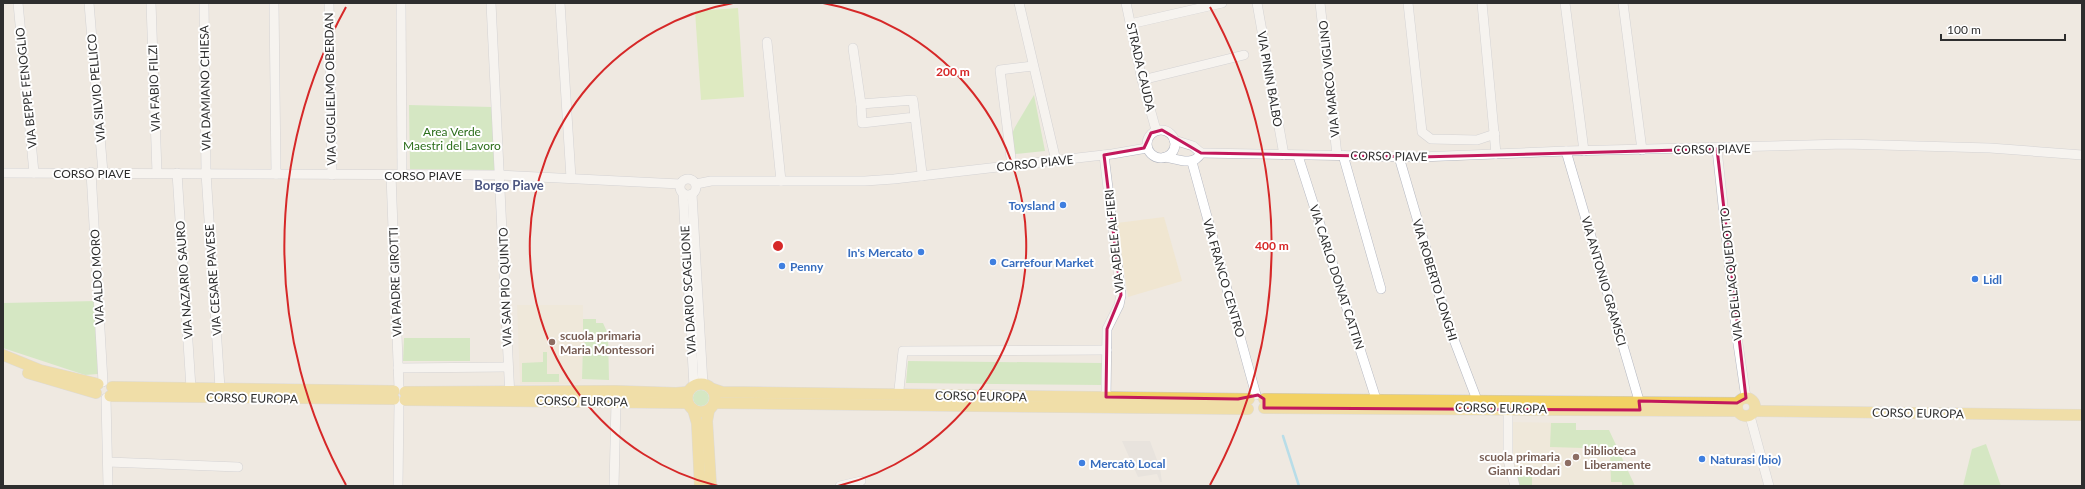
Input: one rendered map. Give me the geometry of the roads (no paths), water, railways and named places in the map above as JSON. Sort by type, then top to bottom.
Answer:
[{"type":"main road","name":"CORSO EUROPA","points":[[3,355],[40,370],[104,390],[220,388],[399,395]]},
{"type":"main road","name":"CORSO EUROPA","points":[[3,363],[38,377],[104,390],[399,395],[693,395]]},
{"type":"main road","name":"CORSO EUROPA","points":[[510,395],[616,402],[693,395],[713,389],[730,393],[1106,397],[1508,408],[1640,406],[2077,408]]},
{"type":"main road","points":[[711,486],[707,422],[715,394],[713,389]]},
{"type":"main road","name":"CORSO EUROPA","points":[[693,395],[701,412],[712,406],[1256,402],[1376,399],[1477,400],[1640,406]]},
{"type":"main road","name":"VIA DARIO SCAGLIONE","points":[[693,395],[697,422],[700,486]]},
{"type":"main road","name":"CORSO EUROPA","points":[[1747,407],[2082,415]]},
{"type":"street","name":"VIA BEPPE FENOGLIO","points":[[18,3],[34,173]]},
{"type":"street","name":"VIA SILVIO PELLICO","points":[[89,3],[102,173]]},
{"type":"street","name":"VIA FABIO FILZI","points":[[151,3],[157,173]]},
{"type":"street","name":"VIA DAMIANO CHIESA","points":[[204,3],[206,173]]},
{"type":"street","points":[[274,3],[276,174]]},
{"type":"street","name":"VIA GUGLIELMO OBERDAN","points":[[328,3],[332,175]]},
{"type":"street","points":[[401,3],[402,175]]},
{"type":"street","name":"VIA SAN PIO QUINTO","points":[[491,3],[510,395]]},
{"type":"street","points":[[560,3],[571,178]]},
{"type":"street","points":[[1019,3],[1056,161]]},
{"type":"street","name":"STRADA CAUDA","points":[[1126,3],[1142,80],[1156,130]]},
{"type":"street","points":[[1130,24],[1222,3]]},
{"type":"street","name":"VIA PININ BALBO","points":[[1257,3],[1284,155]]},
{"type":"street","name":"VIA MARCO VIGLINO","points":[[1320,3],[1340,155]]},
{"type":"street","points":[[1408,3],[1422,132],[1431,139],[1477,140],[1495,134]]},
{"type":"street","points":[[1482,3],[1496,154]]},
{"type":"street","points":[[1565,3],[1584,151]]},
{"type":"street","points":[[1623,3],[1642,150]]},
{"type":"street","points":[[767,42],[781,181]]},
{"type":"street","points":[[853,48],[861,104],[862,123],[915,117]]},
{"type":"street","points":[[1142,80],[1244,55]]},
{"type":"street","points":[[1012,166],[1000,70],[1033,66]]},
{"type":"street","points":[[861,104],[913,100],[922,176]]},
{"type":"street","points":[[1156,130],[1167,131],[1174,140],[1193,146],[1201,153],[1198,158],[1192,162],[1154,156],[1147,148],[1148,137],[1156,130]]},
{"type":"street","points":[[1165,157],[1173,150],[1174,140]]},
{"type":"street","name":"CORSO PIAVE","points":[[1201,153],[1216,152],[1298,156],[1340,155],[1400,157],[1566,151],[1717,149],[1845,144],[1990,148],[2082,155]]},
{"type":"street","name":"CORSO PIAVE","points":[[3,173],[91,172],[332,175],[500,175],[571,178],[685,191],[683,180],[688,178],[696,184],[711,181],[865,181],[1056,161],[1147,148]]},
{"type":"street","name":"VIA DELL'ACQUEDOTTO","points":[[1717,149],[1739,353],[1747,407],[1769,486]]},
{"type":"street","name":"VIA ANTONIO GRAMSCI","points":[[1566,151],[1640,406]]},
{"type":"street","name":"VIA ADELE ALFIERI","points":[[1104,155],[1121,295],[1119,305],[1107,329],[1106,397]]},
{"type":"street","name":"CORSO PIAVE","points":[[1340,155],[1381,289]]},
{"type":"street","name":"VIA CARLO DONAT CATTIN","points":[[1298,156],[1376,399]]},
{"type":"street","name":"VIA ROBERTO LONGHI","points":[[1400,157],[1448,324],[1477,400]]},
{"type":"street","name":"VIA FRANCO CENTRO","points":[[1192,162],[1256,402]]},
{"type":"street","name":"VIA ALDO MORO","points":[[91,172],[108,462],[108,486]]},
{"type":"street","name":"VIA NAZARIO SAURO","points":[[177,173],[190,388]]},
{"type":"street","name":"VIA CESARE PAVESE","points":[[206,173],[220,388]]},
{"type":"street","name":"VIA PADRE GIROTTI","points":[[389,175],[399,395],[398,486]]},
{"type":"street","points":[[685,191],[696,188],[696,184]]},
{"type":"street","name":"VIA DARIO SCAGLIONE","points":[[685,191],[693,395]]},
{"type":"street","points":[[899,390],[903,350],[1106,350]]},
{"type":"street","points":[[398,368],[508,367]]},
{"type":"street","points":[[614,486],[616,402]]},
{"type":"street","points":[[1508,408],[1508,460],[1515,486]]},
{"type":"street","points":[[108,462],[238,467]]},
{"type":"street","points":[[840,486],[861,481]]},
{"type":"waterway","points":[[1283,436],[1299,486]]},
{"type":"place","name":"Toysland","points":[[1063,205]]},
{"type":"place","name":"In's Mercato","points":[[921,252]]},
{"type":"place","name":"Carrefour Market","points":[[993,262]]},
{"type":"place","name":"Penny","points":[[782,266]]},
{"type":"place","name":"Lidl","points":[[1975,279]]},
{"type":"place","name":"scuola primaria Maria Montessori","points":[[552,342]]},
{"type":"place","name":"biblioteca Liberamente","points":[[1576,457]]},
{"type":"place","name":"Naturasi (bio)","points":[[1702,459]]},
{"type":"place","name":"Mercatò Local","points":[[1082,463]]},
{"type":"place","name":"scuola primaria Gianni Rodari","points":[[1568,463]]},
{"type":"district","name":"Borgo Piave","points":[[509,185]]},
{"type":"park label","name":"Area Verde Maestri del Lavoro","points":[[452,138]]}]
